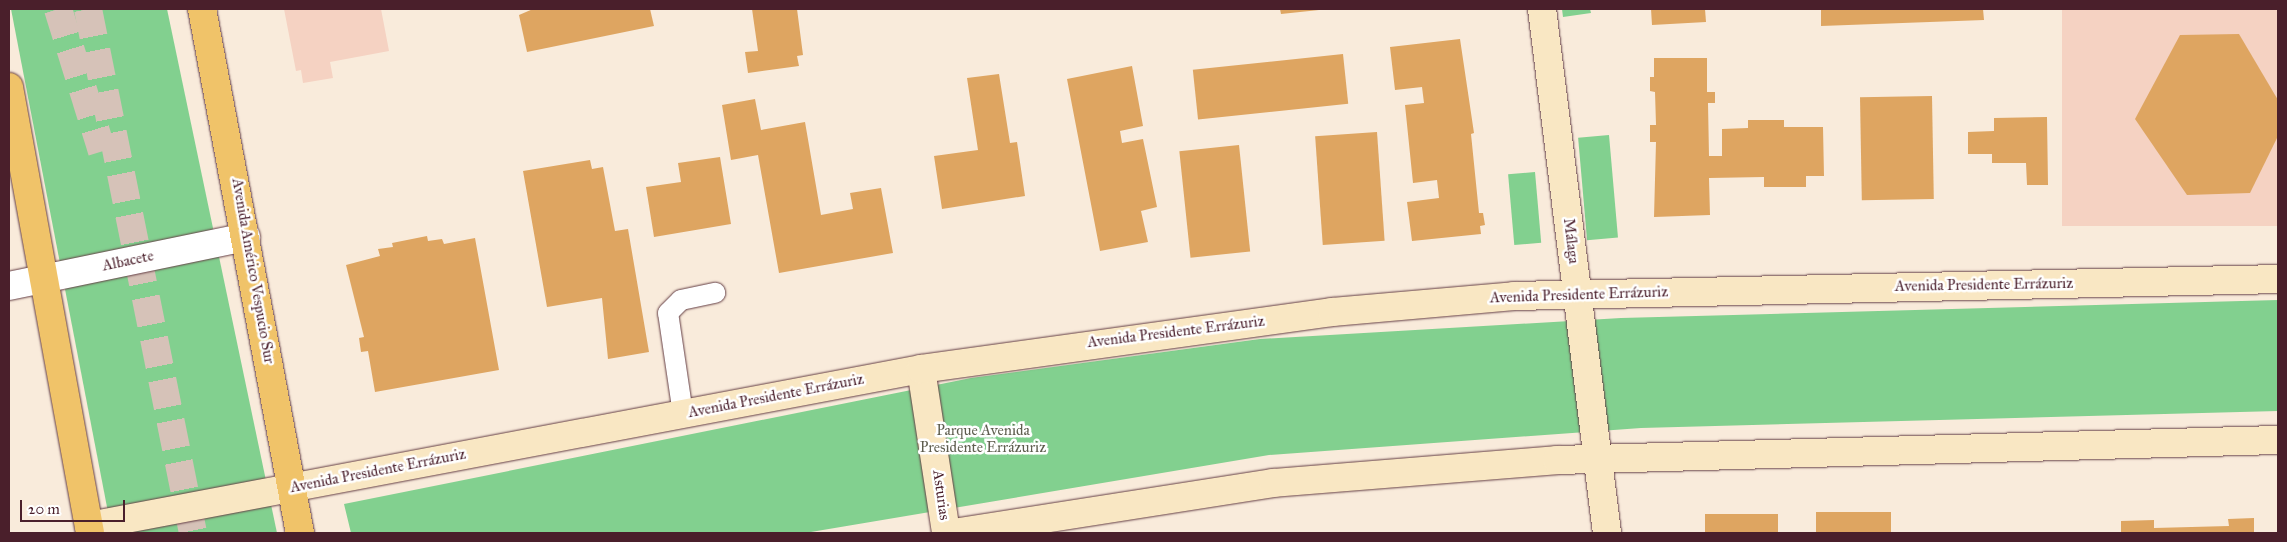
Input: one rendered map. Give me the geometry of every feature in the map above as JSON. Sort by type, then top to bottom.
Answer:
[{"type":"main road","name":"Avenida Américo Vespucio Sur","points":[[202,9],[300,533]]},
{"type":"main road","name":"Málaga","points":[[1542,9],[1607,533]]},
{"type":"main road","points":[[9,87],[46,279],[89,530]]},
{"type":"main road","name":"Avenida Presidente Errázuriz","points":[[89,530],[292,488],[921,369],[1332,312],[1577,294],[2278,279]]},
{"type":"main road","name":"Asturias","points":[[921,369],[946,533]]},
{"type":"main road","points":[[954,533],[1273,483],[1598,457],[2278,440]]},
{"type":"street","name":"Albacete","points":[[9,286],[246,237]]},
{"type":"lane","points":[[683,414],[668,313],[680,300],[715,293]]},
{"type":"shaded area","points":[[284,9],[381,9],[389,51],[330,62],[333,78],[303,83],[301,70],[296,71]]},
{"type":"shaded area","points":[[2062,9],[2278,9],[2278,226],[2062,226]]},
{"type":"green space","points":[[11,9],[167,9],[277,533],[112,533]]},
{"type":"green space","points":[[1562,9],[1590,9],[1591,13],[1563,17]]},
{"type":"green space","points":[[1609,135],[1618,238],[1587,240],[1578,138]]},
{"type":"green space","points":[[1535,172],[1541,243],[1514,245],[1508,174]]},
{"type":"green space","name":"Parque Avenida Presidente Errázuriz","points":[[2278,300],[2278,411],[1641,428],[1269,455],[805,533],[351,533],[344,504],[971,378],[1260,339],[1621,318]]},
{"type":"building","points":[[533,9],[650,9],[654,26],[527,52],[519,15]]},
{"type":"building","points":[[752,9],[797,9],[803,55],[797,56],[799,66],[748,73],[745,52],[758,51]]},
{"type":"building","points":[[1280,9],[1319,9],[1319,10],[1281,14]]},
{"type":"building","points":[[1651,9],[1705,9],[1706,22],[1652,25]]},
{"type":"building","points":[[1821,9],[1983,9],[1984,20],[1821,26]]},
{"type":"building","points":[[2239,34],[2278,100],[2278,136],[2250,193],[2187,195],[2135,119],[2180,35]]},
{"type":"building","points":[[1460,39],[1474,133],[1471,134],[1479,213],[1483,213],[1485,225],[1480,226],[1481,234],[1412,241],[1407,202],[1439,198],[1437,180],[1413,183],[1405,105],[1424,103],[1422,87],[1395,90],[1390,47]]},
{"type":"building","points":[[1343,54],[1348,104],[1198,120],[1193,70]]},
{"type":"building","points":[[1654,58],[1707,58],[1707,92],[1715,92],[1715,103],[1708,103],[1709,156],[1722,156],[1722,129],[1748,128],[1748,120],[1784,120],[1784,127],[1823,127],[1824,176],[1806,176],[1806,187],[1764,187],[1764,177],[1709,178],[1710,215],[1654,217],[1656,142],[1650,142],[1650,125],[1656,125],[1655,92],[1650,91],[1650,77],[1654,77]]},
{"type":"building","points":[[1132,66],[1143,126],[1120,131],[1122,143],[1143,139],[1157,207],[1141,211],[1148,242],[1100,251],[1067,79]]},
{"type":"building","points":[[999,74],[1010,143],[1017,142],[1025,196],[942,209],[934,156],[978,150],[967,78]]},
{"type":"building","points":[[1932,96],[1934,199],[1862,200],[1860,97]]},
{"type":"building","points":[[755,99],[761,130],[805,122],[821,215],[853,209],[850,193],[881,188],[893,253],[779,273],[758,155],[731,160],[722,105]]},
{"type":"building","points":[[2047,117],[2048,185],[2027,185],[2026,163],[1992,163],[1992,154],[1968,154],[1968,132],[1994,131],[1994,118]]},
{"type":"building","points":[[1377,132],[1385,241],[1323,245],[1315,136]]},
{"type":"building","points":[[1239,145],[1250,251],[1191,258],[1179,151]]},
{"type":"building","points":[[720,157],[731,224],[654,237],[646,187],[681,182],[678,163]]},
{"type":"building","points":[[590,160],[592,169],[603,167],[615,231],[628,229],[649,352],[608,359],[602,298],[547,307],[523,171]]},
{"type":"building","points":[[427,236],[428,241],[442,239],[444,244],[475,238],[499,370],[375,392],[368,351],[361,352],[359,338],[364,337],[346,265],[380,256],[378,249],[393,247],[392,243]]},
{"type":"building","points":[[1816,512],[1891,512],[1891,533],[1816,533]]},
{"type":"building","points":[[1705,514],[1778,514],[1778,533],[1705,533]]},
{"type":"building","points":[[2254,518],[2254,533],[2121,533],[2121,521],[2154,520],[2154,528],[2229,526],[2228,519]]},
{"type":"tunnel","points":[[58,9],[102,151]]},
{"type":"tunnel","points":[[88,9],[193,533]]}]
